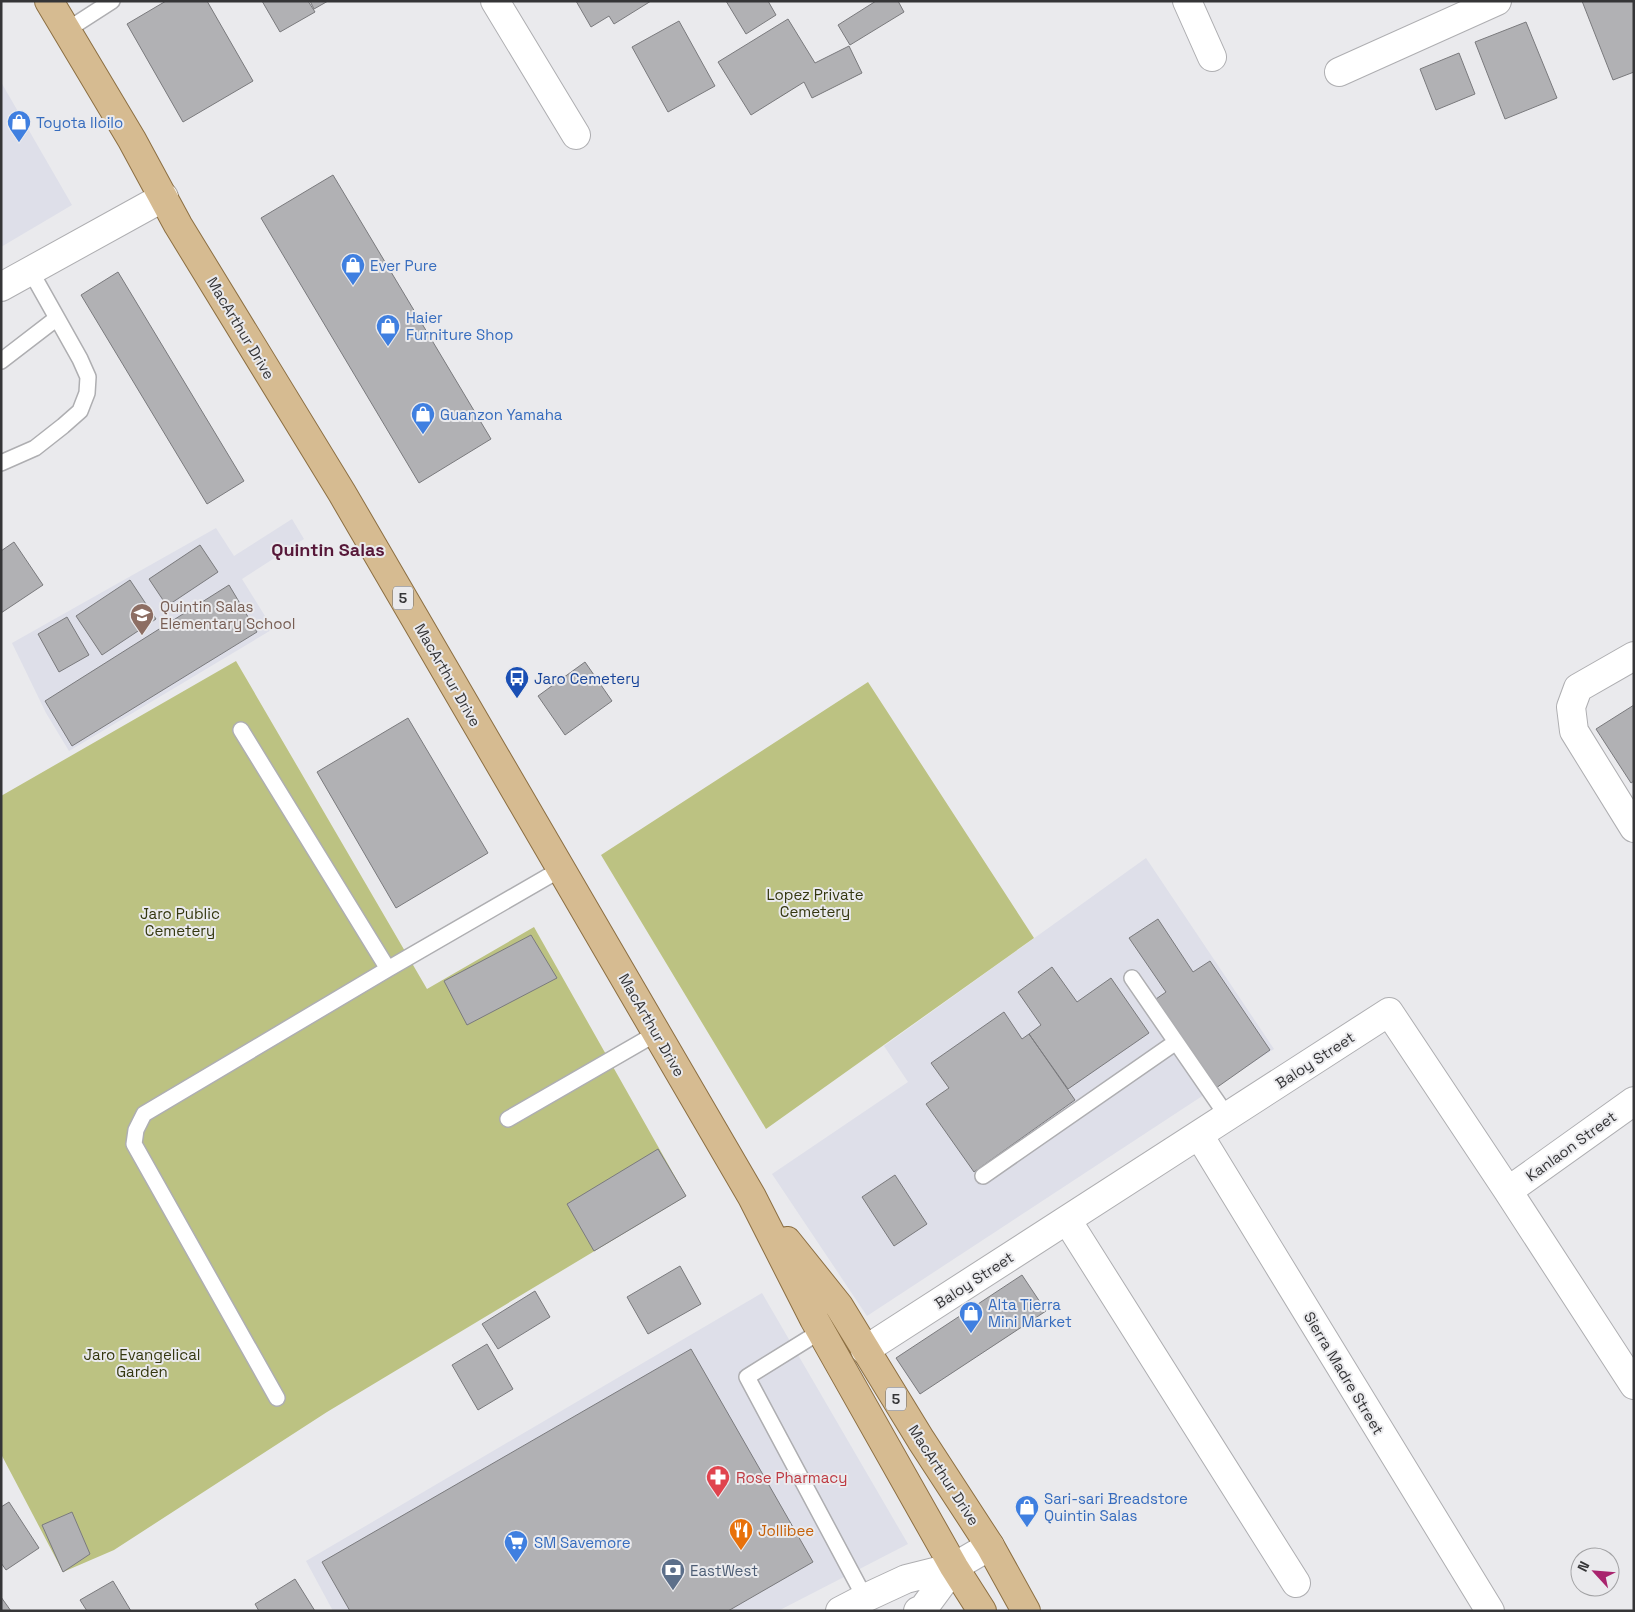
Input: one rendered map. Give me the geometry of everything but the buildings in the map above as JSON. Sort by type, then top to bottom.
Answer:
[{"type":"main road","name":"MacArthur Drive","points":[[49,1],[132,140],[178,225],[342,492],[752,1197],[821,1331],[954,1567],[982,1611]]},
{"type":"main road","name":"MacArthur Drive","points":[[752,1197],[839,1306],[990,1546],[1026,1611]]},
{"type":"street","points":[[495,1],[576,135]]},
{"type":"street","points":[[1187,1],[1212,56]]},
{"type":"street","points":[[1339,72],[1497,1]]},
{"type":"street","points":[[1,287],[164,197]]},
{"type":"street","points":[[1634,656],[1578,688],[1571,707],[1574,731],[1634,828]]},
{"type":"street","name":"Baloy Street","points":[[866,1350],[1389,1012],[1634,1385]]},
{"type":"street","name":"Kanlaon Street","points":[[1508,1191],[1634,1100]]},
{"type":"street","name":"Sierra Madre Street","points":[[1199,1135],[1490,1611]]},
{"type":"street","points":[[1067,1220],[1296,1583]]},
{"type":"street","points":[[840,1611],[906,1579],[954,1567],[990,1546]]},
{"type":"street","points":[[918,1611],[922,1609],[954,1567]]},
{"type":"lane","points":[[66,30],[112,1]]},
{"type":"lane","points":[[1,463],[35,448],[49,437],[80,411],[87,394],[88,377],[80,359],[30,270]]},
{"type":"lane","points":[[1,361],[57,318]]},
{"type":"lane","points":[[241,730],[388,969]]},
{"type":"lane","points":[[277,1398],[134,1144],[136,1130],[144,1114],[561,869]]},
{"type":"lane","points":[[1132,978],[1227,1116]]},
{"type":"lane","points":[[508,1119],[657,1034]]},
{"type":"lane","points":[[983,1176],[1176,1042]]},
{"type":"lane","points":[[821,1331],[747,1377],[865,1598]]},
{"type":"shaded area","name":"Toyota Iloilo","points":[[1,82],[72,205],[1,247]]},
{"type":"shaded area","name":"Quintin Salas Elementary School","points":[[292,519],[304,539],[242,579],[273,629],[69,751],[46,713],[12,643],[216,528],[234,556]]},
{"type":"shaded area","points":[[1146,858],[1274,1049],[867,1316],[772,1174],[908,1082],[884,1046]]},
{"type":"shaded area","points":[[762,1293],[908,1544],[778,1611],[333,1611],[306,1561]]},
{"type":"green space","points":[[236,661],[427,989],[534,927],[686,1196],[327,1412],[114,1550],[63,1572],[1,1454],[1,796]]},
{"type":"green space","name":"Lopez Private Cemetery","points":[[868,682],[1034,938],[766,1129],[601,855]]},
{"type":"place","name":"Toyota Iloilo","points":[[19,143]]},
{"type":"place","name":"Ever Pure","points":[[353,286]]},
{"type":"place","name":"Haier Furniture Shop","points":[[388,347]]},
{"type":"place","name":"Guanzon Yamaha","points":[[423,435]]},
{"type":"place","name":"Quintin Salas Elementary School","points":[[142,636]]},
{"type":"place","name":"Jaro Cemetery","points":[[517,699]]},
{"type":"place","name":"Alta Tierra Mini Market","points":[[971,1334]]},
{"type":"place","name":"Rose Pharmacy","points":[[718,1498]]},
{"type":"place","name":"Sari-sari Breadstore Quintin Salas","points":[[1027,1528]]},
{"type":"place","name":"Jollibee","points":[[741,1551]]},
{"type":"place","name":"SM Savemore","points":[[516,1563]]},
{"type":"place","name":"EastWest","points":[[673,1591]]},
{"type":"district","name":"Quintin Salas","points":[[328,549]]},
{"type":"park label","name":"Jaro Public Cemetery","points":[[180,922]]},
{"type":"park label","name":"Jaro Evangelical Garden","points":[[142,1362]]}]
